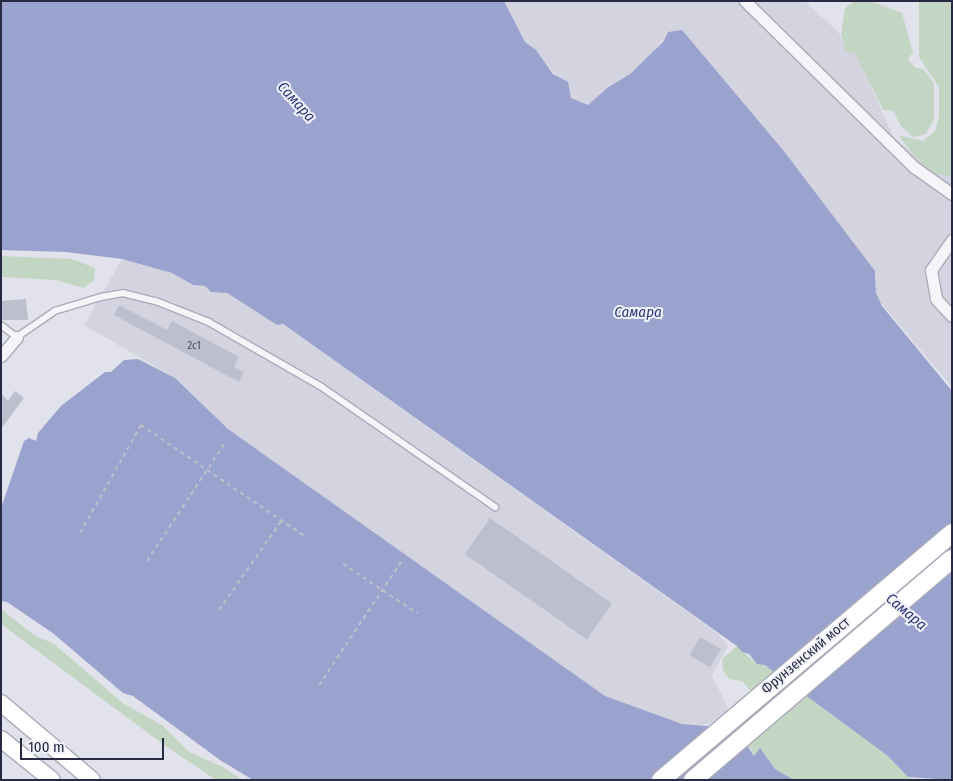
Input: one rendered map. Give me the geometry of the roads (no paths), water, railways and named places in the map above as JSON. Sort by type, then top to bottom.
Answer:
[{"type":"main road","name":"Фрунзенский мост","points":[[661,780],[952,533]]},
{"type":"main road","name":"Фрунзенский мост","points":[[693,780],[952,559]]},
{"type":"main road","points":[[1,703],[92,780]]},
{"type":"main road","points":[[1,739],[52,780]]},
{"type":"street","points":[[746,1],[914,167],[952,194]]},
{"type":"street","points":[[952,240],[931,270],[936,300],[952,316]]},
{"type":"street","points":[[1,356],[17,337]]},
{"type":"lane","points":[[1,325],[17,337],[55,311],[101,297],[123,293],[156,301],[208,322],[322,387],[495,507]]},
{"type":"water","name":"Самара","points":[[1,1],[504,1],[525,42],[536,50],[553,74],[568,82],[571,98],[588,105],[607,88],[630,74],[663,42],[668,32],[682,30],[783,150],[875,271],[876,293],[882,306],[952,391],[952,780],[908,777],[888,756],[765,665],[757,664],[749,654],[742,652],[737,646],[283,324],[277,325],[227,293],[211,292],[205,286],[193,285],[172,273],[122,259],[66,252],[1,250]]},
{"type":"water","points":[[138,359],[175,378],[228,429],[605,696],[682,724],[718,727],[746,744],[754,756],[760,748],[775,769],[794,780],[253,780],[220,760],[133,696],[123,693],[54,634],[7,602],[1,601],[1,508],[24,441],[29,438],[36,441],[38,433],[61,406],[105,372],[111,372],[124,360]]}]
